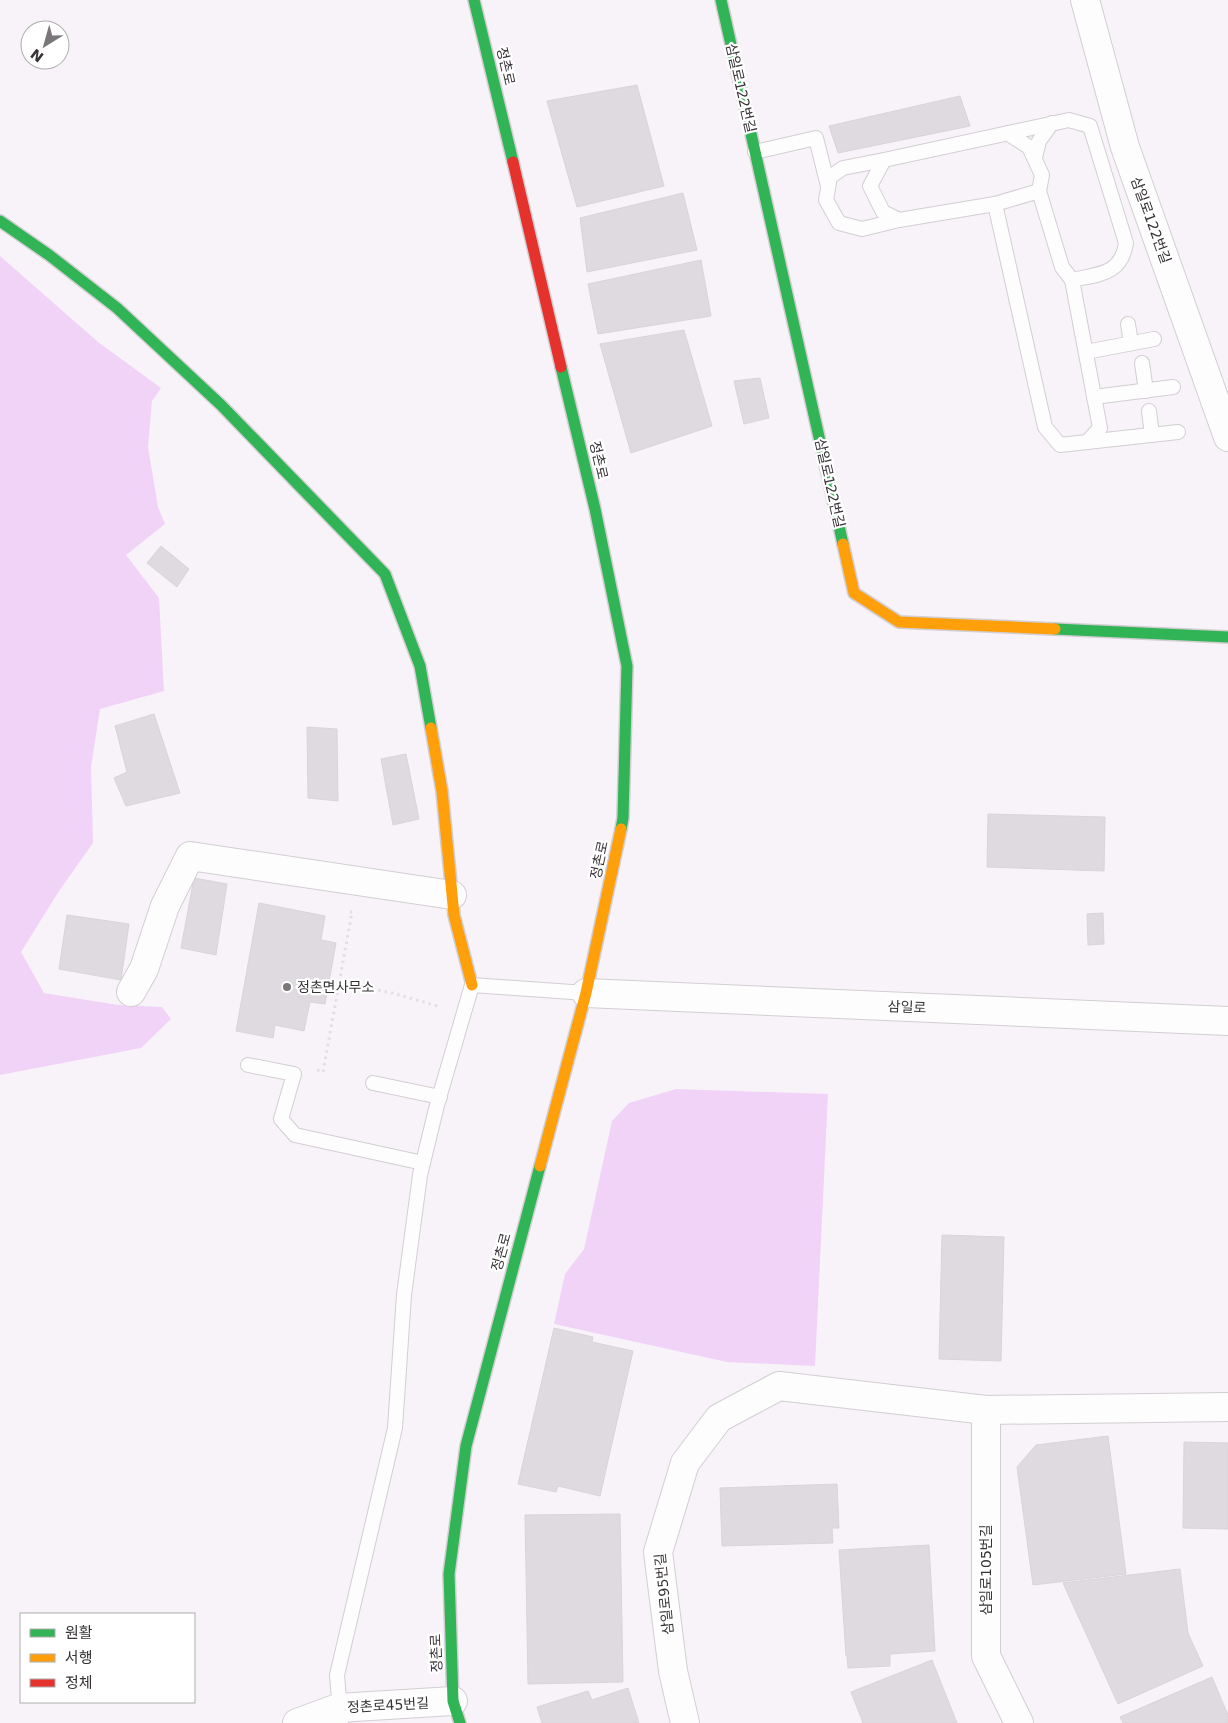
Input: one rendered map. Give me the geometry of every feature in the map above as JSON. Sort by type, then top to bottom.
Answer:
[{"type":"street","name":"정촌로","points":[[456,1712],[449,1574],[466,1446],[586,994],[623,818],[627,666],[596,509],[474,0]]},
{"type":"street","name":"삼일로122번길","points":[[722,0],[854,593],[899,622],[1228,637]]},
{"type":"street","name":"삼일로122번길","points":[[1085,0],[1125,147],[1228,437]]},
{"type":"street","points":[[0,221],[49,255],[117,308],[221,404],[385,574],[420,666],[442,791],[454,915],[472,985]]},
{"type":"street","points":[[131,992],[144,969],[165,906],[190,856],[452,895]]},
{"type":"street","name":"삼일로","points":[[586,994],[1228,1020]]},
{"type":"street","name":"삼일로95번길","points":[[685,1723],[672,1671],[658,1552],[685,1463],[719,1418],[779,1386],[986,1410]]},
{"type":"street","points":[[986,1410],[1228,1407]]},
{"type":"street","name":"삼일로105번길","points":[[986,1410],[986,1656],[1019,1723]]},
{"type":"street","name":"정촌로45번길","points":[[297,1723],[340,1716],[456,1712]]},
{"type":"lane","points":[[1039,191],[995,204],[900,220],[862,229],[839,223],[826,200],[830,176],[843,168],[1069,120],[1090,126],[1126,243],[1124,257],[1108,271],[1072,280]]},
{"type":"lane","points":[[1035,158],[1039,140],[1052,123]]},
{"type":"lane","points":[[1008,133],[1029,147],[1035,158],[1042,175],[1039,191],[1062,267],[1072,280],[1100,428],[1087,442]]},
{"type":"lane","points":[[755,152],[816,138],[828,186]]},
{"type":"lane","points":[[884,160],[870,186],[883,212],[900,220]]},
{"type":"lane","points":[[995,204],[1045,427],[1060,445],[1178,432]]},
{"type":"lane","points":[[1128,324],[1131,343]]},
{"type":"lane","points":[[1086,352],[1154,339]]},
{"type":"lane","points":[[1142,363],[1146,391]]},
{"type":"lane","points":[[1094,397],[1173,387]]},
{"type":"lane","points":[[1149,411],[1152,435]]},
{"type":"lane","points":[[340,1716],[337,1675],[395,1428],[404,1295],[422,1163],[472,985],[586,994]]},
{"type":"lane","points":[[248,1065],[294,1074],[281,1119],[294,1135],[422,1163]]},
{"type":"lane","points":[[373,1083],[440,1097]]},
{"type":"path","points":[[311,1068],[323,1072],[352,912],[343,910]]},
{"type":"path","points":[[340,982],[392,993],[464,1014]]},
{"type":"shaded area","points":[[0,256],[98,342],[161,388],[152,401],[148,447],[158,507],[165,524],[126,555],[159,598],[164,691],[100,709],[91,767],[93,843],[59,891],[21,952],[44,993],[118,1005],[162,1007],[171,1019],[141,1048],[0,1075]]},
{"type":"shaded area","points":[[676,1089],[828,1094],[815,1366],[727,1362],[554,1324],[565,1274],[584,1249],[612,1121],[629,1103]]},
{"type":"building","points":[[637,85],[664,186],[577,207],[547,101]]},
{"type":"building","points":[[960,96],[970,126],[838,153],[829,126]]},
{"type":"building","points":[[683,193],[697,250],[587,272],[580,218]]},
{"type":"building","points":[[701,260],[711,316],[598,334],[588,284]]},
{"type":"building","points":[[684,330],[712,426],[631,453],[600,344]]},
{"type":"building","points":[[760,378],[769,418],[744,424],[734,381]]},
{"type":"building","points":[[161,546],[189,569],[177,587],[147,563]]},
{"type":"building","points":[[154,714],[180,793],[126,806],[114,778],[127,772],[115,726]]},
{"type":"building","points":[[307,727],[337,729],[338,801],[308,798]]},
{"type":"building","points":[[406,754],[419,819],[393,825],[381,759]]},
{"type":"building","points":[[988,814],[1105,817],[1104,871],[987,867]]},
{"type":"building","points":[[194,878],[227,884],[216,955],[181,948]]},
{"type":"building","points":[[259,903],[325,916],[321,940],[336,943],[325,1004],[310,1002],[304,1031],[275,1025],[273,1038],[236,1031]]},
{"type":"building","points":[[1103,913],[1104,944],[1088,945],[1087,914]]},
{"type":"building","points":[[67,915],[129,924],[121,980],[59,969]]},
{"type":"building","points":[[942,1235],[1004,1237],[1001,1361],[939,1359]]},
{"type":"building","points":[[554,1328],[593,1337],[592,1342],[633,1351],[600,1496],[558,1486],[556,1492],[518,1484]]},
{"type":"building","points":[[1108,1436],[1126,1574],[1033,1585],[1017,1467],[1036,1445]]},
{"type":"building","points":[[1184,1442],[1228,1443],[1228,1529],[1183,1528]]},
{"type":"building","points":[[837,1484],[839,1528],[832,1528],[833,1543],[722,1546],[720,1488]]},
{"type":"building","points":[[620,1514],[623,1682],[528,1684],[525,1515]]},
{"type":"building","points":[[929,1545],[935,1651],[890,1654],[890,1666],[848,1668],[839,1550]]},
{"type":"building","points":[[1180,1569],[1188,1633],[1203,1666],[1118,1704],[1063,1583]]},
{"type":"building","points":[[932,1660],[957,1723],[863,1723],[851,1692]]},
{"type":"building","points":[[1212,1677],[1228,1715],[1228,1723],[1123,1723],[1120,1717]]},
{"type":"building","points":[[628,1688],[639,1723],[542,1723],[537,1707],[588,1691],[592,1700]]},
{"type":"traffic: fast","points":[[474,0],[513,162]]},
{"type":"traffic: fast","points":[[721,0],[843,544]]},
{"type":"traffic: fast","points":[[0,221],[49,255],[117,308],[221,405],[385,574],[420,666],[431,728]]},
{"type":"traffic: fast","points":[[561,367],[595,509],[627,666],[623,818],[621,829]]},
{"type":"traffic: fast","points":[[1055,629],[1228,637]]},
{"type":"traffic: fast","points":[[460,1723],[453,1701],[449,1574],[466,1446],[540,1166]]},
{"type":"traffic: slow","points":[[843,544],[854,593],[899,622],[1055,629]]},
{"type":"traffic: slow","points":[[431,728],[442,791],[454,915],[472,985]]},
{"type":"traffic: slow","points":[[540,1166],[586,993],[621,829]]},
{"type":"traffic: jam","points":[[513,162],[561,367]]},
{"type":"place","name":"정촌면사무소","points":[[287,987]]}]
